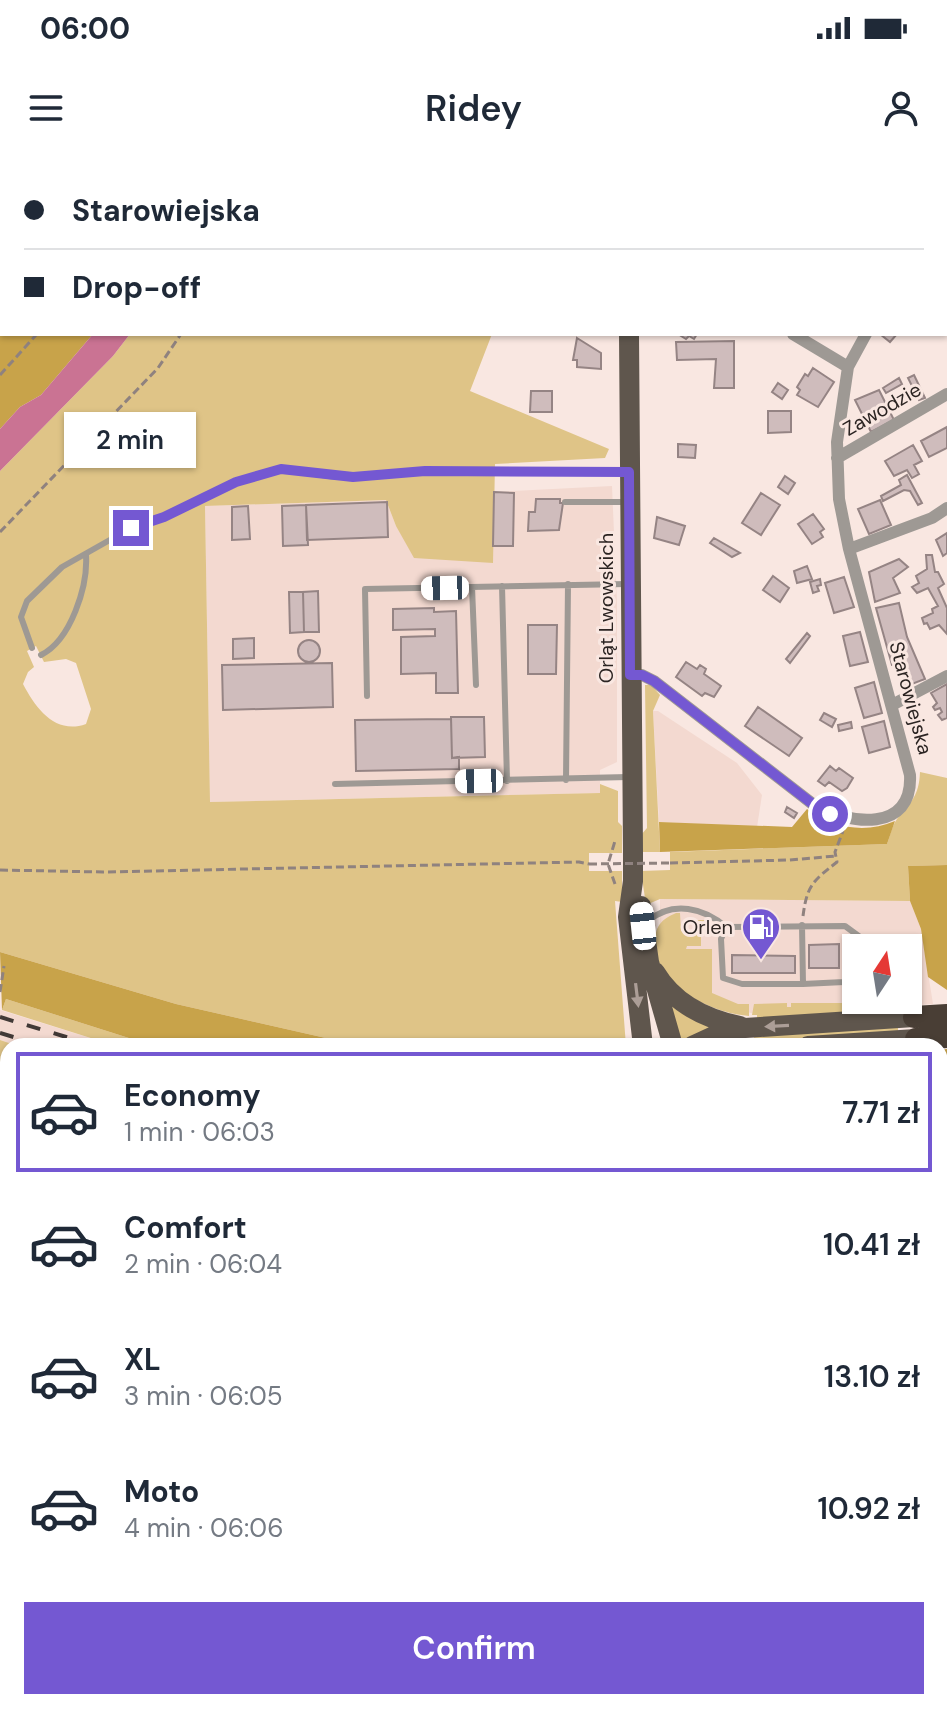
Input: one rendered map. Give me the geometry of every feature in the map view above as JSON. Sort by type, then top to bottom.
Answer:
[{"type":"highway","points":[[913,1017],[947,1015]]},
{"type":"highway","points":[[913,1017],[947,1037]]},
{"type":"main road","name":"Orląt Lwowskich","points":[[629,336],[633,881],[628,917],[642,1037]]},
{"type":"main road","name":"Orląt Lwowskich","points":[[633,881],[640,901],[649,962],[671,1038]]},
{"type":"main road","points":[[649,962],[660,981],[693,1010],[717,1021],[745,1028]]},
{"type":"main road","points":[[709,1038],[745,1028],[913,1017]]},
{"type":"main road","points":[[837,1038],[913,1017]]},
{"type":"street","points":[[796,336],[848,367]]},
{"type":"street","name":"Starowiejska","points":[[846,820],[867,821],[898,810],[908,796],[910,775],[849,549],[839,499],[837,442],[848,367],[865,336]]},
{"type":"street","name":"Zawodzie","points":[[837,458],[947,394]]},
{"type":"street","points":[[849,549],[932,518],[947,508]]},
{"type":"street","points":[[630,675],[642,675],[654,681],[814,805],[846,820]]},
{"type":"street","points":[[892,705],[947,676]]},
{"type":"lane","points":[[32,648],[21,617],[27,601],[62,567],[131,528],[164,517],[236,482],[281,469],[347,477],[425,471],[629,472]]},
{"type":"lane","points":[[565,502],[630,502]]},
{"type":"lane","points":[[41,655],[51,650],[83,595],[87,575],[86,555]]},
{"type":"lane","points":[[566,780],[568,584]]},
{"type":"lane","points":[[367,696],[365,589],[630,584]]},
{"type":"lane","points":[[502,586],[507,781]]},
{"type":"lane","points":[[472,587],[476,685]]},
{"type":"lane","points":[[335,784],[631,777]]},
{"type":"lane","points":[[643,926],[656,914],[672,908],[711,915],[726,927],[845,926],[856,934]]},
{"type":"lane","points":[[802,925],[803,984]]},
{"type":"lane","points":[[726,927],[721,939],[723,978],[742,984],[842,982]]},
{"type":"path","points":[[0,375],[35,336]]},
{"type":"path","points":[[0,532],[158,368],[180,336]]},
{"type":"path","points":[[802,925],[806,892],[813,881],[837,862],[846,820]]},
{"type":"path","points":[[0,870],[103,872],[579,862],[670,863],[836,856]]},
{"type":"path","points":[[0,992],[4,966]]},
{"type":"shaded area","points":[[0,336],[91,336],[41,395],[20,407],[0,429]]},
{"type":"shaded area","points":[[91,336],[128,336],[113,356],[0,471],[0,429],[20,407],[41,395]]},
{"type":"shaded area","points":[[128,336],[491,336],[470,391],[609,449],[605,458],[495,464],[493,563],[414,558],[386,500],[205,506],[210,802],[600,793],[600,784],[618,791],[622,853],[589,853],[589,871],[622,871],[622,902],[615,901],[625,1038],[326,1038],[176,1004],[0,952],[0,471],[113,356]],"holes":[[[36,646],[44,662],[66,659],[76,663],[91,709],[86,724],[65,726],[48,718],[23,684],[34,667],[27,651]]]},
{"type":"shaded area","points":[[612,486],[617,603],[617,762],[600,770],[600,793],[210,802],[205,506],[386,500],[396,526],[492,563],[494,492]]},
{"type":"shaded area","points":[[645,685],[651,685],[660,695],[653,711],[660,852],[643,852],[641,835],[647,828]]},
{"type":"shaded area","points":[[653,711],[658,711],[737,763],[762,795],[757,827],[659,822]]},
{"type":"shaded area","points":[[920,772],[947,778],[947,865],[908,866],[910,901],[660,899],[646,905],[641,871],[670,870],[670,852],[887,844],[895,822],[916,793]]},
{"type":"shaded area","points":[[807,809],[828,821],[850,827],[872,827],[895,821],[887,844],[660,852],[659,822],[792,827]]},
{"type":"shaded area","points":[[947,865],[947,990],[928,977],[921,929],[910,901],[908,866]]},
{"type":"shaded area","name":"Orlen","points":[[660,899],[910,901],[922,934],[842,934],[842,1010],[762,1016],[703,1000],[660,941]]},
{"type":"shaded area","points":[[680,913],[681,931],[697,931],[698,920],[704,920],[712,927],[701,927],[701,946],[687,946],[686,949],[712,949],[712,993],[738,1004],[749,1004],[749,1016],[702,1003],[687,994],[664,971],[657,956],[657,930],[661,923]]},
{"type":"shaded area","name":"Orlen","points":[[922,935],[933,1004],[922,1005]]},
{"type":"shaded area","points":[[0,952],[176,1004],[326,1038],[129,1038],[6,999],[2,1010]]},
{"type":"shaded area","points":[[6,999],[129,1038],[91,1038],[2,1010]]},
{"type":"shaded area","points":[[664,1000],[712,1027],[693,1038],[678,1038]]},
{"type":"shaded area","points":[[787,1003],[787,1007],[791,1007],[791,1003],[842,1003],[842,1013],[757,1019],[757,1015],[752,1015],[754,1004]]},
{"type":"shaded area","points":[[0,1010],[90,1038],[0,1038]]},
{"type":"shaded area","points":[[898,1027],[898,1031],[824,1038],[754,1036]]},
{"type":"building","points":[[577,338],[601,353],[601,369],[577,367],[577,360],[573,360]]},
{"type":"building","points":[[734,341],[734,388],[714,388],[716,359],[677,360],[676,342]]},
{"type":"building","points":[[813,368],[834,382],[818,407],[797,395],[800,390],[797,387]]},
{"type":"building","points":[[914,375],[925,398],[919,400],[908,378]]},
{"type":"building","points":[[899,378],[902,384],[886,393],[883,388]]},
{"type":"building","points":[[778,383],[788,390],[782,399],[772,392]]},
{"type":"building","points":[[879,390],[894,420],[871,432],[855,400]]},
{"type":"building","points":[[531,391],[552,391],[552,412],[530,412]]},
{"type":"building","points":[[768,411],[791,411],[791,432],[768,433]]},
{"type":"building","points":[[947,427],[947,448],[929,457],[921,441]]},
{"type":"building","points":[[678,444],[696,445],[695,458],[678,457]]},
{"type":"building","points":[[913,445],[922,461],[914,465],[919,474],[912,478],[907,470],[894,476],[885,461]]},
{"type":"building","points":[[907,475],[922,503],[918,505],[910,491],[904,490],[883,501],[881,496],[901,485],[899,480]]},
{"type":"building","points":[[785,476],[795,483],[788,494],[778,487]]},
{"type":"building","points":[[494,492],[514,493],[513,546],[493,546]]},
{"type":"building","points":[[761,493],[780,505],[761,535],[742,523]]},
{"type":"building","points":[[536,499],[560,499],[563,503],[559,530],[528,531],[529,512],[535,512]]},
{"type":"building","points":[[880,500],[891,525],[869,534],[858,509]]},
{"type":"building","points":[[387,502],[388,537],[307,540],[306,505]]},
{"type":"building","points":[[306,505],[308,545],[283,546],[282,506]]},
{"type":"building","points":[[248,506],[250,539],[232,540],[232,507]]},
{"type":"building","points":[[813,514],[824,529],[820,532],[823,537],[812,544],[798,524]]},
{"type":"building","points":[[657,517],[685,526],[679,545],[654,538]]},
{"type":"building","points":[[947,533],[947,553],[943,556],[936,540]]},
{"type":"building","points":[[714,538],[740,553],[732,557],[710,543]]},
{"type":"building","points":[[926,555],[932,555],[935,572],[944,584],[938,588],[947,608],[947,634],[939,625],[930,629],[927,623],[924,624],[922,618],[933,613],[932,609],[938,606],[928,588],[917,593],[912,587],[919,583],[916,576],[927,569]]},
{"type":"building","points":[[899,559],[908,567],[893,578],[900,593],[875,602],[869,572]]},
{"type":"building","points":[[807,566],[812,579],[797,583],[794,571]]},
{"type":"building","points":[[773,576],[789,588],[780,602],[763,590]]},
{"type":"building","points":[[844,577],[854,607],[834,613],[825,583]]},
{"type":"building","points":[[820,579],[821,585],[817,586],[819,591],[813,593],[810,582]]},
{"type":"building","points":[[318,591],[319,632],[304,632],[303,592]]},
{"type":"building","points":[[289,592],[303,592],[304,632],[290,633]]},
{"type":"building","points":[[899,603],[907,637],[925,679],[904,687],[897,665],[892,665],[876,608]]},
{"type":"building","points":[[434,608],[434,612],[456,611],[458,693],[436,693],[436,673],[401,674],[401,637],[435,636],[435,629],[393,630],[393,609]]},
{"type":"building","points":[[528,625],[557,625],[556,674],[528,674]]},
{"type":"building","points":[[860,632],[868,662],[850,666],[843,636]]},
{"type":"building","points":[[807,633],[810,636],[790,663],[786,659]]},
{"type":"building","points":[[254,638],[254,658],[233,659],[233,639]]},
{"type":"building","points":[[309,640],[317,643],[320,651],[317,659],[309,662],[301,659],[298,651],[301,643]]},
{"type":"building","points":[[686,662],[697,669],[700,665],[706,669],[704,674],[721,686],[714,697],[705,693],[702,696],[676,677]]},
{"type":"building","points":[[332,663],[333,707],[223,710],[222,665]]},
{"type":"building","points":[[874,682],[882,713],[864,718],[855,688]]},
{"type":"building","points":[[947,684],[947,718],[942,720],[938,715],[942,712],[940,708],[935,710],[933,707],[937,703],[931,693]]},
{"type":"building","points":[[758,707],[802,738],[789,756],[745,726]]},
{"type":"building","points":[[824,713],[836,719],[832,727],[820,720]]},
{"type":"building","points":[[451,717],[484,717],[485,757],[452,758]]},
{"type":"building","points":[[451,719],[452,758],[459,757],[459,769],[356,771],[355,720]]},
{"type":"building","points":[[884,721],[890,747],[869,753],[862,727]]},
{"type":"building","points":[[851,722],[852,728],[839,731],[838,725]]},
{"type":"building","points":[[830,766],[853,778],[847,788],[842,791],[829,782],[825,786],[818,781]]},
{"type":"building","points":[[787,807],[797,813],[794,818],[785,812]]},
{"type":"building","points":[[839,944],[839,968],[809,968],[809,945]]},
{"type":"building","points":[[732,955],[795,956],[795,973],[732,973]]},
{"type":"railway","points":[[0,1017],[70,1038]]},
{"type":"railway","points":[[0,1033],[17,1038]]},
{"type":"place","name":"Orlen","points":[[761,961]]},
{"type":"route","points":[[131,528],[164,517],[236,482],[281,469],[335,477],[425,471],[629,472],[630,675],[642,675],[654,681],[814,805],[830,814]]}]
